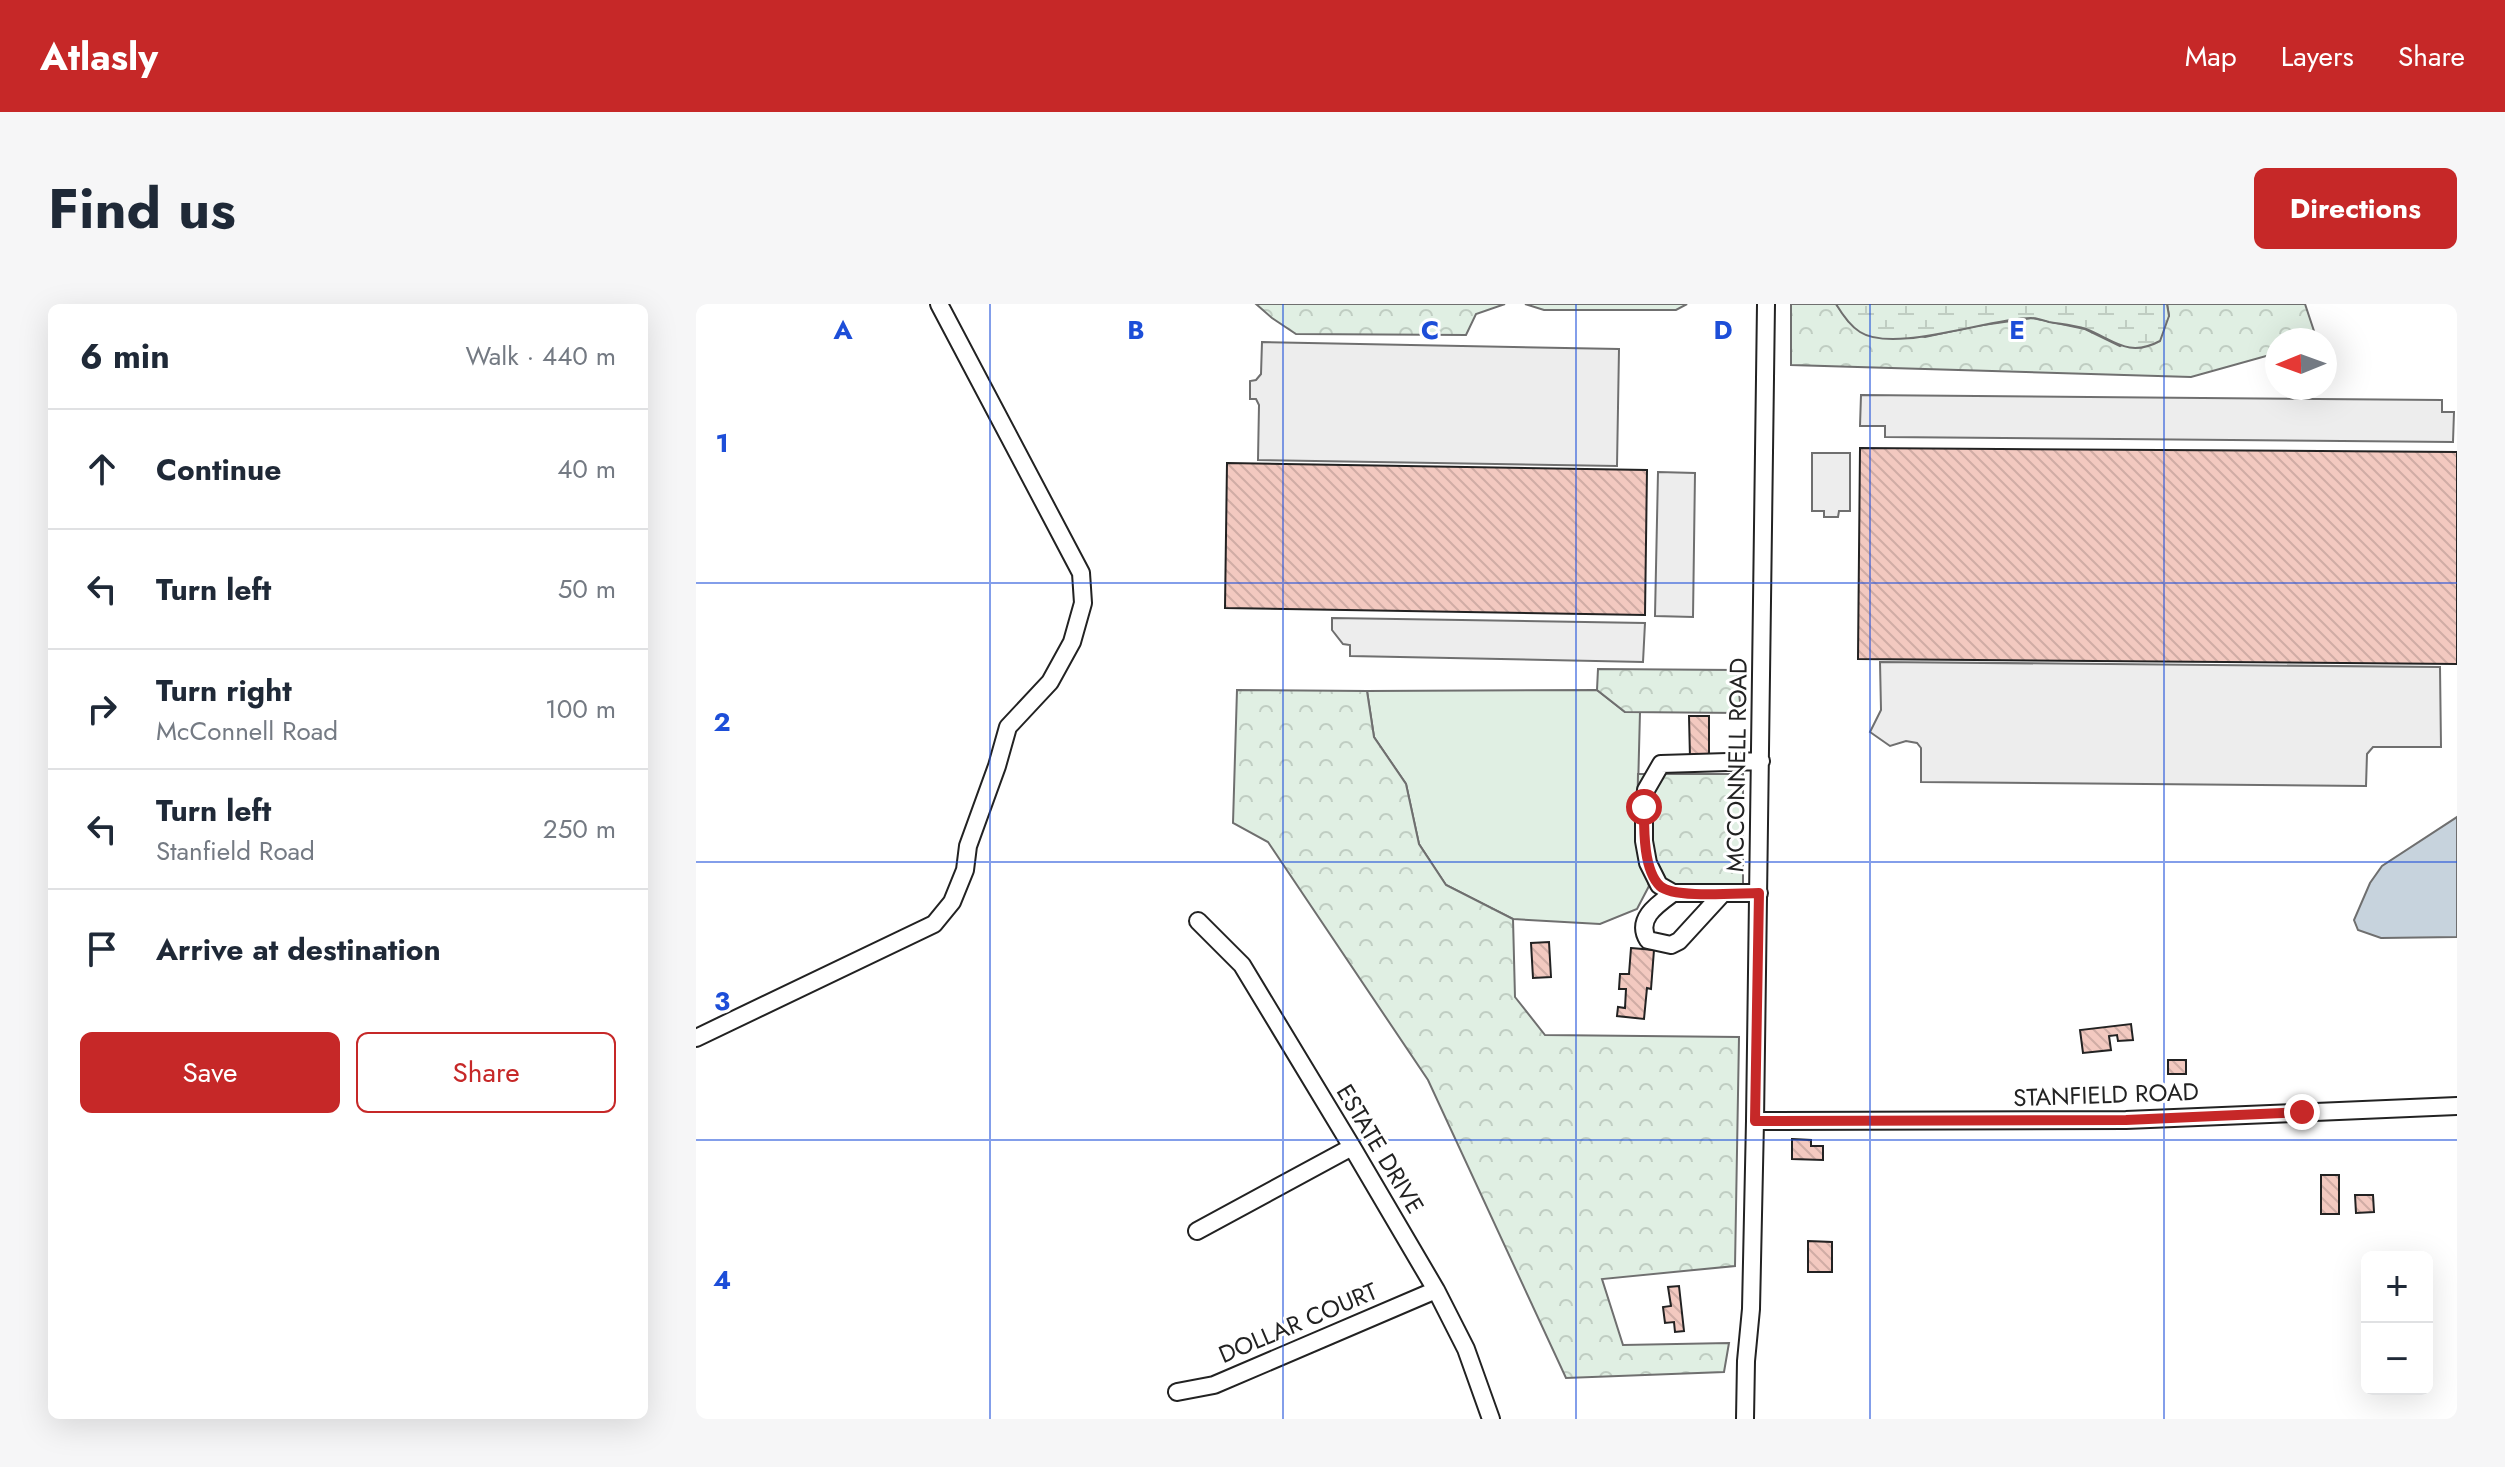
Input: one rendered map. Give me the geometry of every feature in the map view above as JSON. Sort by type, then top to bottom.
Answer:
[{"type":"street","points":[[696,1038],[934,924],[952,902],[965,870],[968,846],[1008,727],[1050,682],[1072,642],[1083,603],[1081,573],[939,304]]},
{"type":"street","name":"MCCONNELL ROAD","points":[[1745,1419],[1755,1121],[1766,304]]},
{"type":"street","points":[[1759,893],[1673,893],[1659,885],[1648,863],[1644,841],[1646,790],[1661,764],[1761,761]]},
{"type":"street","points":[[1673,893],[1649,912],[1644,922],[1644,934],[1648,940],[1671,945],[1679,941],[1723,893]]},
{"type":"street","name":"ESTATE DRIVE","points":[[1198,921],[1242,965],[1352,1147],[1436,1290],[1466,1349],[1491,1419]]},
{"type":"street","name":"STANFIELD ROAD","points":[[1755,1121],[2126,1120],[2457,1106]]},
{"type":"street","points":[[1197,1231],[1352,1147]]},
{"type":"street","name":"DOLLAR COURT","points":[[1177,1392],[1214,1385],[1436,1290]]},
{"type":"green space","points":[[1256,304],[1505,304],[1476,314],[1466,335],[1296,334]]},
{"type":"green space","points":[[1525,304],[1687,304],[1676,310],[1544,310]]},
{"type":"green space","points":[[1791,304],[1836,304],[1849,322],[1925,337],[2032,318],[2085,329],[2120,346],[2169,316],[2167,304],[2305,304],[2313,328],[2265,328],[2265,356],[2191,377],[1791,365]]},
{"type":"green space","points":[[1836,304],[2167,304],[2169,316],[2160,341],[2130,348],[2081,328],[2031,318],[1918,337],[1875,338],[1856,329]]},
{"type":"green space","points":[[1598,669],[1737,670],[1741,713],[1625,712],[1597,690]]},
{"type":"green space","points":[[1237,690],[1367,691],[1374,737],[1406,784],[1419,844],[1446,885],[1513,919],[1515,997],[1545,1035],[1739,1037],[1735,1266],[1602,1279],[1623,1345],[1729,1343],[1724,1372],[1566,1378],[1428,1080],[1268,842],[1233,823]]},
{"type":"green space","points":[[1597,690],[1625,712],[1640,712],[1637,828],[1649,886],[1637,909],[1600,924],[1513,919],[1446,885],[1419,844],[1406,784],[1374,737],[1367,691]]},
{"type":"green space","points":[[1638,774],[1743,774],[1743,886],[1649,886],[1637,828]]},
{"type":"shaded area","points":[[1262,342],[1619,349],[1617,466],[1258,460],[1259,405],[1256,399],[1250,399],[1250,381],[1261,374]]},
{"type":"shaded area","points":[[1861,395],[2442,400],[2442,412],[2454,412],[2453,442],[1885,437],[1885,426],[1860,426]]},
{"type":"shaded area","points":[[1812,453],[1850,453],[1850,511],[1839,511],[1838,517],[1824,517],[1824,511],[1812,511]]},
{"type":"shaded area","points":[[1658,472],[1695,473],[1693,617],[1655,616]]},
{"type":"shaded area","points":[[1332,618],[1645,623],[1643,662],[1350,656],[1350,645],[1343,644],[1332,630]]},
{"type":"shaded area","points":[[1880,662],[2440,667],[2441,747],[2373,747],[2367,754],[2366,786],[1921,782],[1921,748],[1917,743],[1906,741],[1890,746],[1870,732],[1881,710]]},
{"type":"shaded area","points":[[2457,817],[2457,937],[2381,938],[2358,930],[2354,920],[2370,883],[2382,866]]},
{"type":"building","points":[[1860,448],[2457,452],[2457,664],[1858,659]]},
{"type":"building","points":[[1227,463],[1647,470],[1645,615],[1225,608]]},
{"type":"building","points":[[1689,716],[1709,716],[1709,758],[1690,758]]},
{"type":"building","points":[[1549,942],[1551,977],[1533,978],[1531,943]]},
{"type":"building","points":[[1631,948],[1654,950],[1651,989],[1647,988],[1644,1019],[1617,1016],[1618,1007],[1625,1008],[1626,989],[1619,989],[1620,974],[1629,974]]},
{"type":"building","points":[[2131,1024],[2133,1040],[2118,1041],[2117,1035],[2109,1036],[2111,1050],[2083,1053],[2080,1030]]},
{"type":"building","points":[[2168,1060],[2186,1060],[2186,1074],[2168,1074]]},
{"type":"building","points":[[1792,1139],[1811,1140],[1811,1146],[1823,1146],[1823,1160],[1792,1159]]},
{"type":"building","points":[[2321,1175],[2339,1175],[2339,1214],[2321,1214]]},
{"type":"building","points":[[2355,1195],[2373,1195],[2374,1212],[2356,1213]]},
{"type":"building","points":[[1808,1241],[1832,1242],[1832,1272],[1808,1272]]},
{"type":"building","points":[[1679,1286],[1684,1331],[1675,1332],[1674,1322],[1665,1323],[1663,1307],[1671,1306],[1668,1287]]},
{"type":"route","points":[[1644,807],[1644,841],[1648,863],[1659,885],[1673,893],[1759,893],[1755,1121],[2126,1120],[2302,1112]]}]
